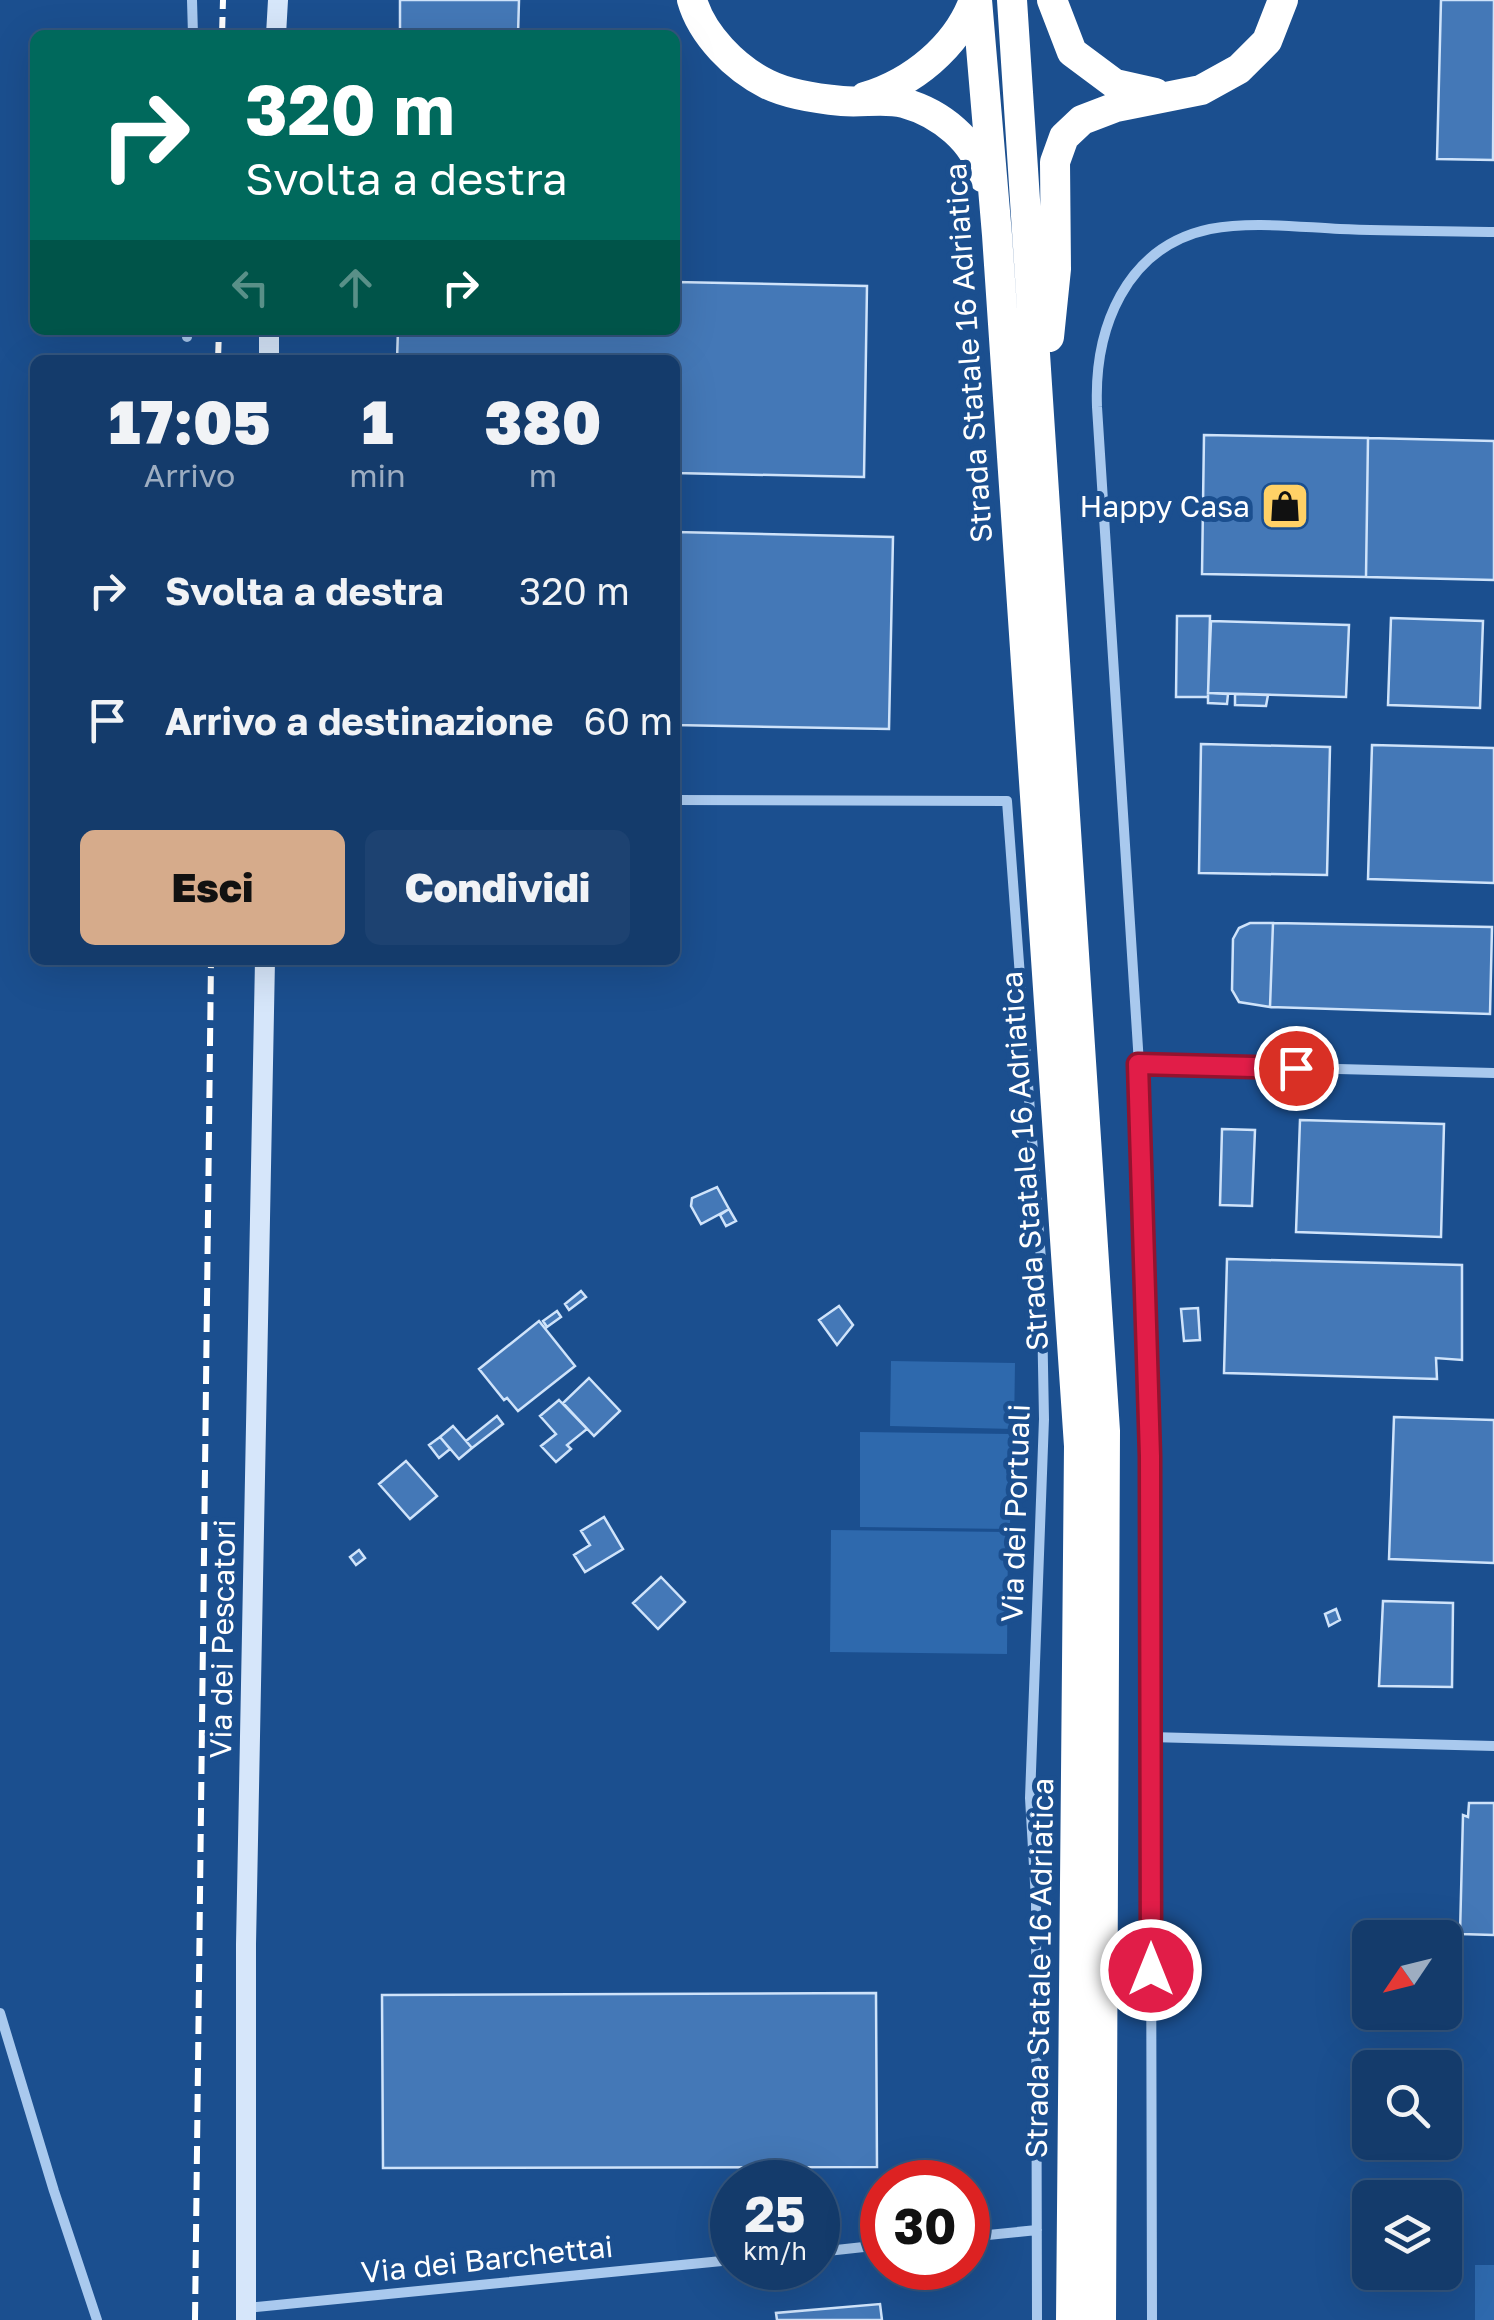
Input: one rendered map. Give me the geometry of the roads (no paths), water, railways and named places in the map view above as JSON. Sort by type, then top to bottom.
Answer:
[{"type":"highway","points":[[692,0],[695,11],[725,55],[769,85],[840,101],[902,102],[966,139],[980,163],[996,235]]},
{"type":"highway","points":[[840,101],[868,97],[900,84],[965,25],[976,0]]},
{"type":"highway","name":"Strada Statale 16 Adriatica","points":[[976,0],[996,235],[1079,1446],[1071,2320]]},
{"type":"highway","name":"Strada Statale 16 Adriatica","points":[[1012,0],[1105,1430],[1101,2320]]},
{"type":"highway","points":[[1052,0],[1072,52],[1114,84],[1168,96]]},
{"type":"highway","points":[[1041,426],[1056,269],[1054,162],[1064,137],[1082,120],[1116,107],[1201,90],[1238,69],[1267,41],[1283,0]]},
{"type":"street","points":[[192,0],[193,30]]},
{"type":"street","points":[[276,30],[278,0]]},
{"type":"street","points":[[1152,2320],[1150,1456],[1138,1064],[1096,381],[1106,324],[1119,296],[1151,260],[1175,242],[1206,230],[1271,226],[1494,232]]},
{"type":"street","name":"Via dei Portuali","points":[[680,800],[1007,801],[1041,1260],[1044,1418],[1030,1798],[1036,1900],[1037,2320]]},
{"type":"street","name":"Via dei Pescatori","points":[[246,2314],[246,1944],[265,965]]},
{"type":"street","points":[[1138,1064],[1494,1073]]},
{"type":"street","points":[[1150,1737],[1494,1746]]},
{"type":"street","points":[[0,2013],[98,2320]]},
{"type":"street","points":[[990,2235],[1036,2230]]},
{"type":"street","name":"Via dei Barchettai","points":[[246,2314],[710,2262]]},
{"type":"railway","points":[[222,30],[223,0]]},
{"type":"railway","points":[[218,355],[219,335]]},
{"type":"railway","points":[[195,2320],[211,965]]},
{"type":"place","name":"Happy Casa","points":[[1285,506]]}]
